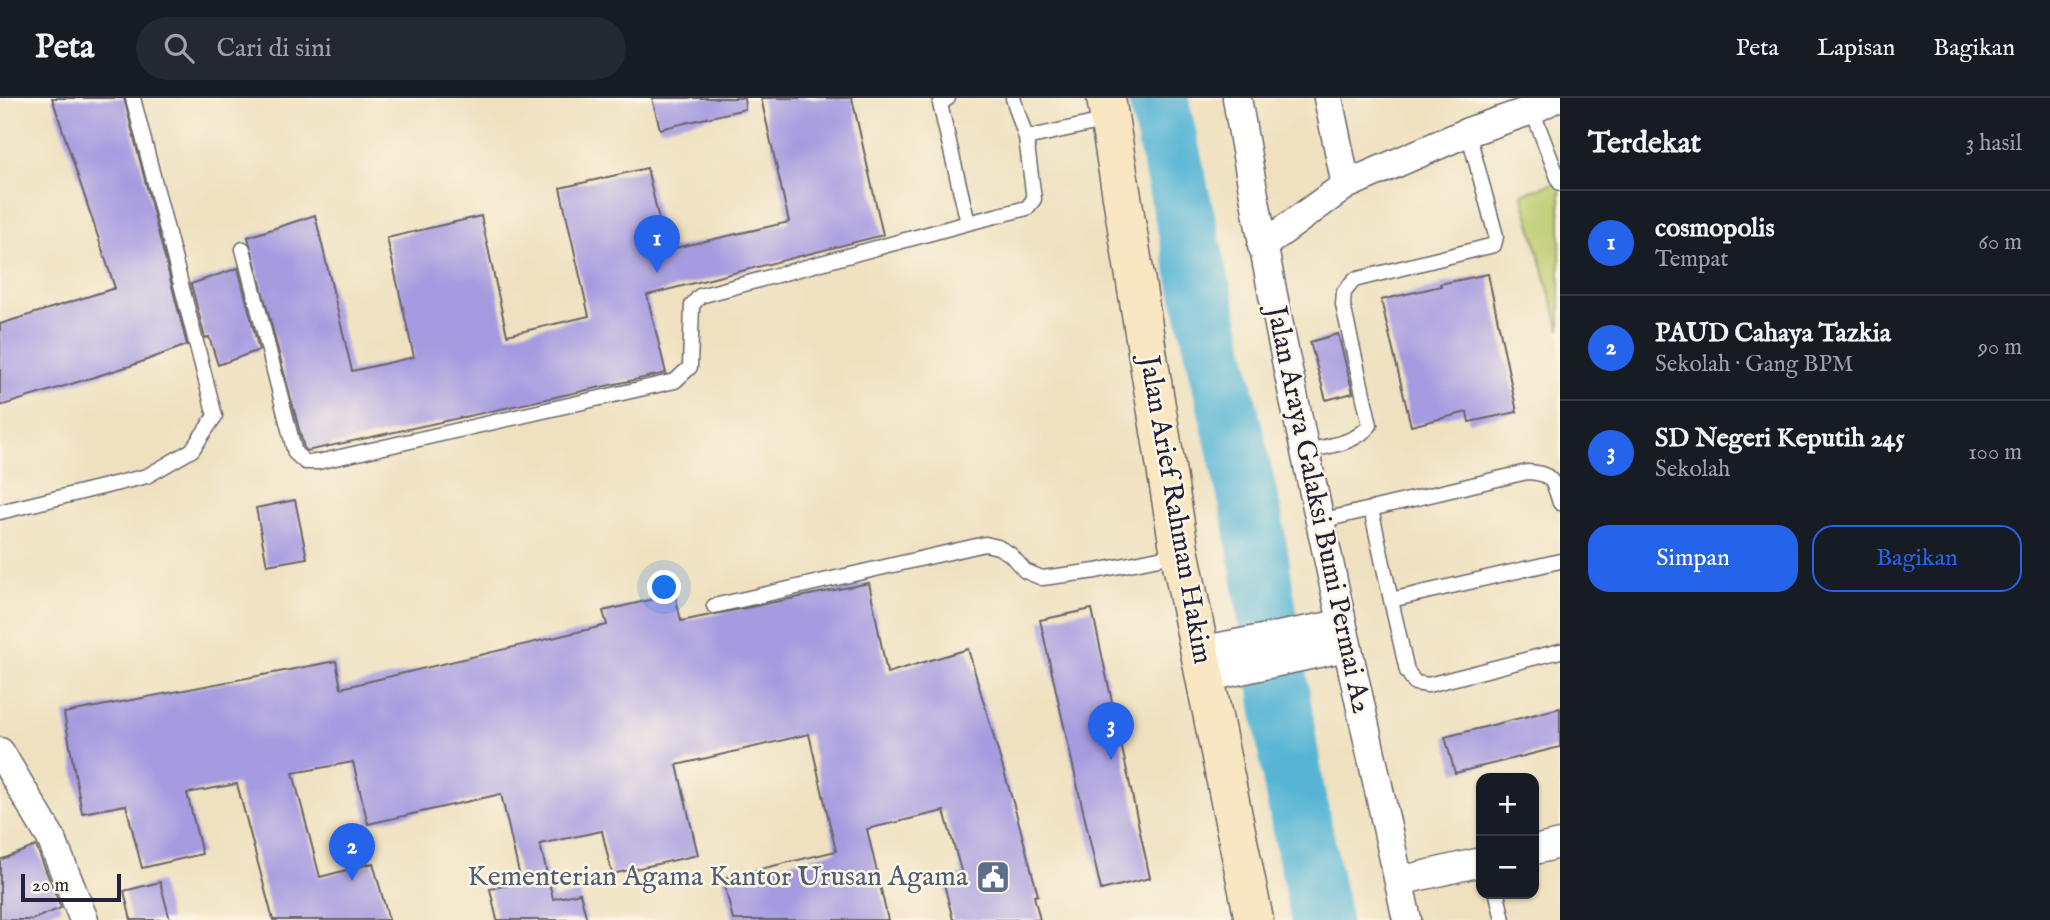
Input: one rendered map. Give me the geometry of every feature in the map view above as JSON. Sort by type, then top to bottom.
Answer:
[{"type":"main road","name":"Jalan Arief Rahman Hakim","points":[[1108,109],[1180,554],[1254,920]]},
{"type":"street","name":"Jalan Araya Galaksi Bumi Permai A2","points":[[1237,98],[1262,246],[1407,920]]},
{"type":"street","points":[[1328,98],[1346,185]]},
{"type":"street","points":[[1262,246],[1346,185],[1468,132],[1543,104]]},
{"type":"street","points":[[1201,664],[1344,635]]},
{"type":"street","points":[[0,752],[51,838],[84,920]]},
{"type":"street","points":[[1539,849],[1560,844]]},
{"type":"street","points":[[1399,880],[1476,863]]},
{"type":"lane","points":[[0,512],[147,476],[192,450],[215,416],[132,98]]},
{"type":"lane","points":[[947,98],[940,104],[968,223]]},
{"type":"lane","points":[[243,249],[295,453],[305,462],[318,461],[675,381],[690,368],[692,305],[700,296],[1027,208],[1034,199],[1026,138],[1013,98]]},
{"type":"lane","points":[[1543,104],[1560,183]]},
{"type":"lane","points":[[1026,138],[1108,109]]},
{"type":"lane","points":[[1306,452],[1352,440],[1363,434],[1370,425],[1343,305],[1344,292],[1354,280],[1494,244],[1496,236],[1468,132]]},
{"type":"lane","points":[[1320,521],[1527,472],[1543,472],[1552,480],[1560,503]]},
{"type":"lane","points":[[1371,509],[1407,670],[1415,683],[1429,685],[1560,651]]},
{"type":"lane","points":[[714,606],[985,544],[1010,554],[1025,571],[1042,578],[1096,571],[1180,554]]},
{"type":"lane","points":[[1391,600],[1560,561]]},
{"type":"lane","points":[[1498,899],[1503,920]]},
{"type":"green space","points":[[1560,181],[1560,330],[1522,194]]},
{"type":"building","points":[[52,98],[124,98],[187,345],[133,365],[0,406],[0,324],[115,288]]},
{"type":"building","points":[[652,98],[744,98],[745,109],[660,129]]},
{"type":"building","points":[[761,98],[852,98],[883,235],[647,295],[666,373],[307,451],[304,448],[248,237],[315,215],[352,371],[414,357],[387,238],[481,216],[507,335],[589,316],[560,188],[647,168],[666,250],[789,222]]},
{"type":"building","points":[[238,268],[259,350],[218,365],[209,337],[205,338],[191,284]]},
{"type":"building","points":[[1488,274],[1517,412],[1469,422],[1467,412],[1411,426],[1381,300]]},
{"type":"building","points":[[1338,334],[1353,393],[1326,400],[1310,342]]},
{"type":"building","points":[[295,500],[307,558],[267,565],[256,508]]},
{"type":"building","points":[[869,583],[887,673],[968,649],[1038,895],[1034,896],[1040,920],[953,920],[943,880],[962,874],[944,811],[867,829],[888,920],[733,920],[723,878],[836,851],[809,734],[677,765],[698,855],[612,874],[602,831],[540,844],[553,899],[580,893],[587,920],[497,920],[490,889],[521,882],[501,794],[368,824],[353,762],[293,773],[320,877],[373,863],[389,920],[273,920],[237,784],[187,793],[202,854],[142,868],[126,805],[82,813],[64,713],[336,661],[341,688],[607,625],[603,611],[675,594],[681,621]]},
{"type":"building","points":[[1092,609],[1150,878],[1101,890],[1040,620]]},
{"type":"building","points":[[1560,708],[1560,747],[1455,773],[1445,737]]},
{"type":"building","points":[[36,846],[61,908],[31,920],[0,920],[0,860]]},
{"type":"building","points":[[160,882],[170,920],[131,920],[124,891]]},
{"type":"waterway","points":[[1158,98],[1253,521],[1294,788],[1321,920]]},
{"type":"place","name":"cosmopolis","points":[[657,273]]},
{"type":"place","name":"SD Negeri Keputih 245","points":[[1111,760]]},
{"type":"place","name":"Kementerian Agama Kantor Urusan Agama","points":[[993,877]]},
{"type":"place","name":"PAUD Cahaya Tazkia","points":[[352,881]]}]
